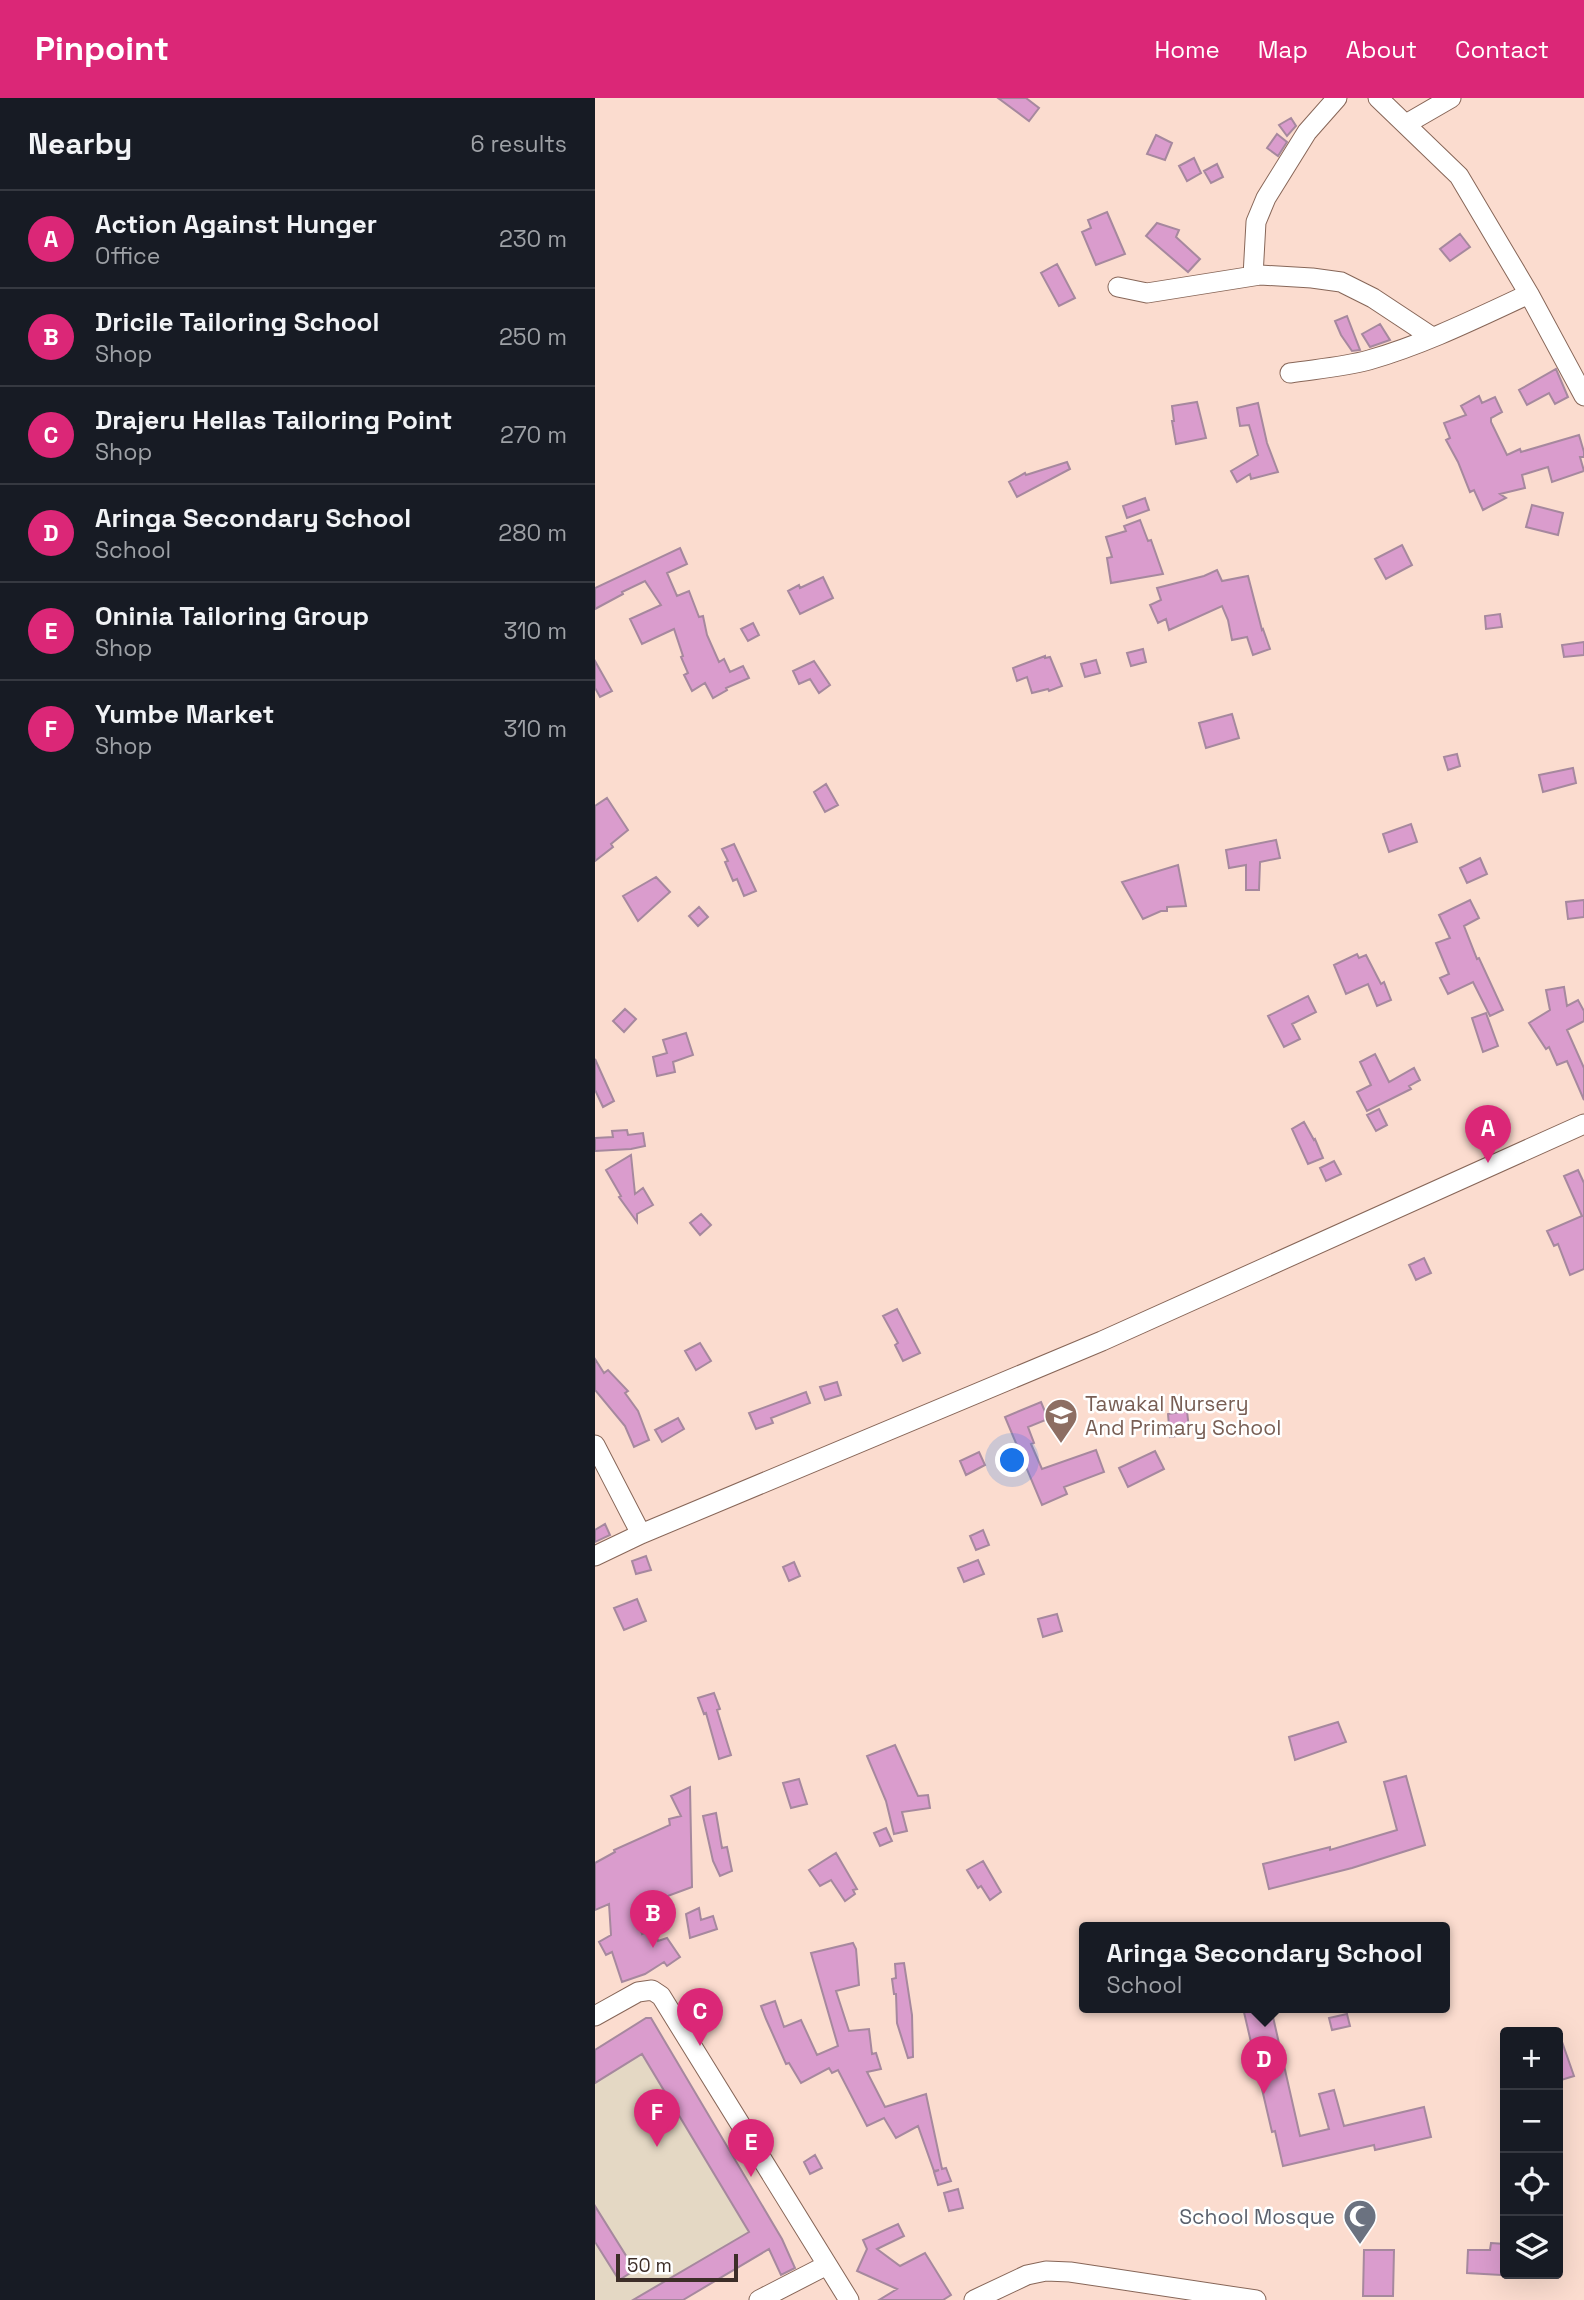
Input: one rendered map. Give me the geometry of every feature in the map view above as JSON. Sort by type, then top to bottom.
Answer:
[{"type":"street","points":[[1253,275],[1256,222],[1266,198],[1307,132],[1337,98]]},
{"type":"street","points":[[1378,98],[1459,176],[1529,294],[1584,396]]},
{"type":"street","points":[[1406,124],[1451,98]]},
{"type":"street","points":[[1118,286],[1147,293],[1253,275],[1341,282],[1373,298],[1432,337]]},
{"type":"street","points":[[1290,373],[1366,360],[1432,337],[1529,294]]},
{"type":"street","points":[[595,1556],[641,1534],[1103,1341],[1584,1124]]},
{"type":"street","points":[[595,1444],[641,1534]]},
{"type":"street","points":[[595,2016],[638,1992],[652,1990],[661,1997],[849,2300]]},
{"type":"street","points":[[759,2300],[827,2265]]},
{"type":"street","points":[[974,2300],[1027,2275],[1046,2271],[1120,2279],[1256,2300]]},
{"type":"street","points":[[1120,2279],[1128,2300]]},
{"type":"shaded area","points":[[647,2023],[774,2240],[678,2300],[595,2300],[595,2054]]},
{"type":"building","points":[[998,98],[1026,98],[1039,108],[1029,121]]},
{"type":"building","points":[[1291,118],[1296,126],[1287,136],[1279,125]]},
{"type":"building","points":[[1277,134],[1287,142],[1278,156],[1267,148]]},
{"type":"building","points":[[1156,135],[1172,143],[1165,160],[1147,154]]},
{"type":"building","points":[[1194,158],[1201,173],[1187,181],[1179,166]]},
{"type":"building","points":[[1217,164],[1223,177],[1211,183],[1204,171]]},
{"type":"building","points":[[1107,212],[1125,254],[1096,265],[1082,232],[1091,228],[1088,220]]},
{"type":"building","points":[[1157,223],[1179,230],[1176,237],[1200,259],[1188,272],[1146,236]]},
{"type":"building","points":[[1460,234],[1470,247],[1450,261],[1440,249]]},
{"type":"building","points":[[1057,264],[1075,298],[1059,306],[1041,273]]},
{"type":"building","points":[[1347,316],[1360,350],[1352,351],[1335,321]]},
{"type":"building","points":[[1380,324],[1390,340],[1370,347],[1362,334]]},
{"type":"building","points":[[1556,369],[1568,397],[1555,404],[1549,393],[1527,405],[1519,390]]},
{"type":"building","points":[[1479,396],[1482,403],[1495,397],[1502,412],[1491,418],[1491,422],[1507,455],[1520,449],[1521,452],[1579,435],[1584,452],[1584,457],[1580,457],[1584,471],[1552,482],[1548,467],[1522,475],[1525,488],[1500,494],[1506,498],[1483,510],[1474,490],[1470,492],[1446,440],[1450,438],[1444,423],[1466,415],[1461,406]]},
{"type":"building","points":[[1197,402],[1206,438],[1176,444],[1172,406]]},
{"type":"building","points":[[1258,403],[1267,443],[1278,472],[1251,479],[1250,474],[1237,482],[1231,471],[1258,455],[1249,425],[1240,426],[1237,408]]},
{"type":"building","points":[[1067,462],[1070,469],[1017,497],[1009,482],[1025,473],[1026,475]]},
{"type":"building","points":[[1145,498],[1149,510],[1127,518],[1123,506]]},
{"type":"building","points":[[1532,505],[1563,513],[1558,535],[1526,527]]},
{"type":"building","points":[[1140,520],[1148,541],[1151,540],[1163,574],[1111,583],[1107,558],[1112,557],[1106,537],[1126,531],[1124,526]]},
{"type":"building","points":[[1402,545],[1412,565],[1386,579],[1375,559]]},
{"type":"building","points":[[680,548],[687,564],[667,573],[677,596],[689,591],[699,617],[703,616],[707,635],[719,662],[724,659],[730,672],[743,666],[749,678],[726,688],[727,690],[713,698],[705,683],[692,691],[684,675],[688,673],[674,629],[642,644],[630,619],[661,605],[645,581],[595,609],[595,588]]},
{"type":"building","points":[[1217,570],[1222,581],[1248,576],[1262,630],[1270,649],[1253,655],[1247,637],[1232,640],[1222,606],[1169,630],[1166,619],[1158,623],[1150,605],[1161,600],[1157,588]]},
{"type":"building","points":[[823,577],[833,598],[800,614],[788,591]]},
{"type":"building","points":[[1500,614],[1502,627],[1486,629],[1485,616]]},
{"type":"building","points":[[753,623],[759,635],[748,641],[741,629]]},
{"type":"building","points":[[1584,642],[1584,655],[1564,657],[1562,645]]},
{"type":"building","points":[[1143,649],[1146,662],[1131,666],[1127,653]]},
{"type":"building","points":[[1045,656],[1050,657],[1062,686],[1032,693],[1027,677],[1017,681],[1013,668]]},
{"type":"building","points":[[1096,660],[1100,673],[1085,677],[1081,664]]},
{"type":"building","points":[[595,661],[612,691],[600,697],[595,688]]},
{"type":"building","points":[[814,661],[830,685],[819,693],[810,679],[799,684],[793,671]]},
{"type":"building","points":[[1232,714],[1239,738],[1206,748],[1199,723]]},
{"type":"building","points":[[1457,754],[1460,766],[1448,770],[1444,757]]},
{"type":"building","points":[[1573,768],[1576,783],[1543,792],[1539,775]]},
{"type":"building","points":[[826,784],[838,805],[825,812],[814,792]]},
{"type":"building","points":[[607,798],[628,830],[611,844],[613,847],[595,861],[595,806]]},
{"type":"building","points":[[1411,824],[1417,842],[1389,852],[1383,834]]},
{"type":"building","points":[[1276,840],[1280,858],[1260,862],[1259,890],[1246,890],[1246,865],[1229,868],[1226,850]]},
{"type":"building","points":[[734,844],[756,891],[744,896],[737,879],[733,881],[722,849]]},
{"type":"building","points":[[1480,858],[1487,874],[1467,883],[1460,868]]},
{"type":"building","points":[[1178,865],[1186,906],[1167,907],[1167,911],[1143,919],[1122,882]]},
{"type":"building","points":[[656,877],[670,892],[638,921],[623,896]]},
{"type":"building","points":[[1470,900],[1479,918],[1464,926],[1477,959],[1479,958],[1503,1010],[1490,1016],[1473,982],[1448,994],[1440,978],[1449,974],[1436,943],[1450,938],[1439,915]]},
{"type":"building","points":[[1584,900],[1584,917],[1568,919],[1566,902]]},
{"type":"building","points":[[699,907],[708,917],[698,926],[689,916]]},
{"type":"building","points":[[1357,954],[1359,958],[1366,955],[1381,984],[1384,982],[1391,1000],[1377,1006],[1368,984],[1346,994],[1334,965]]},
{"type":"building","points":[[1564,987],[1567,1006],[1578,1000],[1584,1011],[1584,1021],[1567,1030],[1584,1068],[1584,1100],[1567,1061],[1557,1065],[1549,1047],[1546,1049],[1529,1023],[1550,1010],[1546,990]]},
{"type":"building","points":[[1308,996],[1316,1012],[1292,1024],[1300,1039],[1284,1047],[1268,1016]]},
{"type":"building","points":[[625,1009],[636,1019],[624,1032],[613,1021]]},
{"type":"building","points":[[1486,1013],[1498,1046],[1483,1052],[1472,1018]]},
{"type":"building","points":[[686,1033],[693,1055],[673,1062],[675,1072],[657,1076],[653,1057],[667,1053],[663,1040]]},
{"type":"building","points":[[1375,1054],[1389,1082],[1414,1068],[1420,1080],[1409,1086],[1411,1089],[1367,1111],[1357,1092],[1371,1085],[1360,1062]]},
{"type":"building","points":[[595,1059],[614,1101],[603,1107],[595,1090]]},
{"type":"building","points":[[1379,1109],[1387,1125],[1376,1131],[1367,1115]]},
{"type":"building","points":[[1304,1122],[1323,1158],[1308,1164],[1292,1129]]},
{"type":"building","points":[[627,1130],[628,1135],[643,1133],[645,1146],[595,1151],[595,1138],[613,1137],[612,1131]]},
{"type":"building","points":[[631,1155],[635,1194],[643,1188],[653,1205],[637,1214],[637,1222],[619,1197],[621,1196],[606,1170]]},
{"type":"building","points":[[1334,1161],[1341,1174],[1326,1181],[1320,1168]]},
{"type":"building","points":[[1578,1170],[1584,1183],[1584,1269],[1570,1275],[1558,1244],[1554,1246],[1547,1231],[1582,1216],[1564,1176]]},
{"type":"building","points":[[701,1214],[711,1225],[700,1235],[690,1223]]},
{"type":"building","points":[[1424,1258],[1431,1273],[1416,1280],[1409,1265]]},
{"type":"building","points":[[897,1309],[920,1353],[903,1361],[895,1345],[898,1343],[883,1316]]},
{"type":"building","points":[[700,1343],[711,1361],[696,1370],[685,1351]]},
{"type":"building","points":[[595,1359],[604,1373],[608,1370],[628,1391],[625,1393],[638,1411],[649,1440],[634,1447],[625,1426],[595,1390]]},
{"type":"building","points":[[837,1382],[841,1395],[825,1400],[820,1387]]},
{"type":"building","points":[[806,1392],[810,1403],[771,1418],[773,1423],[756,1429],[749,1413]]},
{"type":"building","points":[[1041,1402],[1048,1419],[1028,1427],[1034,1443],[1031,1444],[1042,1469],[1096,1450],[1104,1472],[1064,1487],[1067,1494],[1042,1505],[1005,1417]]},
{"type":"building","points":[[1187,1411],[1189,1429],[1182,1430],[1183,1435],[1170,1437],[1168,1414]]},
{"type":"building","points":[[678,1418],[684,1429],[662,1442],[655,1430]]},
{"type":"building","points":[[1155,1451],[1164,1469],[1128,1487],[1119,1468]]},
{"type":"building","points":[[979,1452],[985,1465],[966,1475],[960,1461]]},
{"type":"building","points":[[605,1524],[610,1535],[595,1542],[595,1530]]},
{"type":"building","points":[[983,1530],[989,1545],[976,1550],[970,1536]]},
{"type":"building","points":[[646,1556],[651,1570],[636,1574],[632,1561]]},
{"type":"building","points":[[978,1560],[984,1574],[964,1582],[958,1568]]},
{"type":"building","points":[[794,1562],[800,1576],[789,1581],[783,1567]]},
{"type":"building","points":[[637,1599],[646,1621],[624,1630],[614,1608]]},
{"type":"building","points":[[1057,1614],[1062,1631],[1043,1637],[1038,1619]]},
{"type":"building","points":[[714,1693],[731,1755],[719,1759],[706,1713],[704,1714],[698,1698]]},
{"type":"building","points":[[1338,1722],[1346,1742],[1295,1760],[1289,1737]]},
{"type":"building","points":[[895,1745],[918,1796],[928,1795],[930,1808],[902,1812],[907,1831],[894,1834],[886,1801],[867,1756]]},
{"type":"building","points":[[1406,1776],[1425,1845],[1352,1868],[1269,1889],[1263,1864],[1330,1847],[1330,1850],[1397,1830],[1384,1782]]},
{"type":"building","points":[[799,1779],[807,1804],[791,1808],[783,1783]]},
{"type":"building","points":[[690,1787],[692,1887],[635,1908],[642,1934],[653,1929],[658,1941],[667,1938],[680,1957],[667,1966],[664,1962],[645,1974],[622,1982],[612,1952],[606,1955],[599,1942],[611,1935],[609,1904],[595,1910],[595,1863],[615,1852],[614,1850],[670,1825],[669,1819],[681,1816],[671,1796]]},
{"type":"building","points":[[716,1813],[722,1848],[727,1847],[732,1871],[720,1876],[713,1861],[703,1816]]},
{"type":"building","points":[[886,1828],[892,1841],[880,1846],[874,1833]]},
{"type":"building","points":[[836,1853],[857,1889],[853,1890],[855,1894],[845,1901],[831,1880],[820,1886],[809,1870]]},
{"type":"building","points":[[983,1861],[1001,1892],[990,1900],[981,1886],[978,1888],[967,1870]]},
{"type":"building","points":[[699,1908],[701,1920],[713,1916],[717,1929],[690,1938],[686,1914]]},
{"type":"building","points":[[853,1943],[856,1949],[859,1985],[836,1991],[849,2031],[869,2029],[872,2054],[876,2053],[881,2069],[867,2072],[885,2107],[926,2094],[942,2169],[946,2168],[951,2181],[938,2185],[934,2172],[939,2170],[934,2171],[918,2126],[896,2138],[884,2118],[867,2126],[838,2070],[832,2073],[829,2068],[801,2083],[789,2063],[786,2064],[766,2019],[761,2006],[775,2001],[784,2027],[801,2020],[817,2055],[838,2046],[811,1953]]},
{"type":"building","points":[[904,1963],[912,2015],[913,2057],[908,2058],[897,2023],[896,1994],[892,1979],[896,1978],[895,1964]]},
{"type":"building","points":[[1244,2013],[1272,2013],[1300,2136],[1329,2129],[1319,2094],[1334,2090],[1344,2126],[1424,2107],[1431,2137],[1375,2150],[1374,2145],[1283,2166],[1275,2131],[1272,2132]]},
{"type":"building","points":[[1347,2014],[1350,2026],[1332,2030],[1329,2018]]},
{"type":"building","points":[[646,2018],[651,2018],[782,2239],[795,2268],[781,2275],[769,2249],[683,2300],[633,2300],[749,2232],[642,2054],[595,2083],[595,2050]]},
{"type":"building","points":[[1563,2045],[1574,2076],[1563,2079]]},
{"type":"building","points":[[815,2155],[822,2168],[810,2174],[804,2162]]},
{"type":"building","points":[[958,2189],[963,2208],[949,2211],[944,2193]]},
{"type":"building","points":[[595,2206],[635,2270],[619,2280],[595,2242]]},
{"type":"building","points":[[898,2224],[904,2236],[877,2249],[900,2266],[925,2253],[951,2295],[943,2300],[879,2300],[897,2289],[857,2271],[867,2249],[863,2240]]},
{"type":"building","points":[[1491,2243],[1500,2244],[1500,2275],[1467,2273],[1468,2250],[1490,2250]]},
{"type":"building","points":[[1364,2250],[1394,2250],[1393,2296],[1363,2296]]},
{"type":"place","name":"Action Against Hunger","points":[[1488,1163]]},
{"type":"place","name":"Tawakal Nursery And Primary School","points":[[1061,1445]]},
{"type":"place","name":"Dricile Tailoring School","points":[[653,1948]]},
{"type":"place","name":"Drajeru Hellas Tailoring Point","points":[[700,2046]]},
{"type":"place","name":"Aringa Secondary School","points":[[1264,2094]]},
{"type":"place","name":"Yumbe Market","points":[[657,2147]]},
{"type":"place","name":"Oninia Tailoring Group","points":[[751,2177]]},
{"type":"place","name":"School Mosque","points":[[1360,2246]]}]
